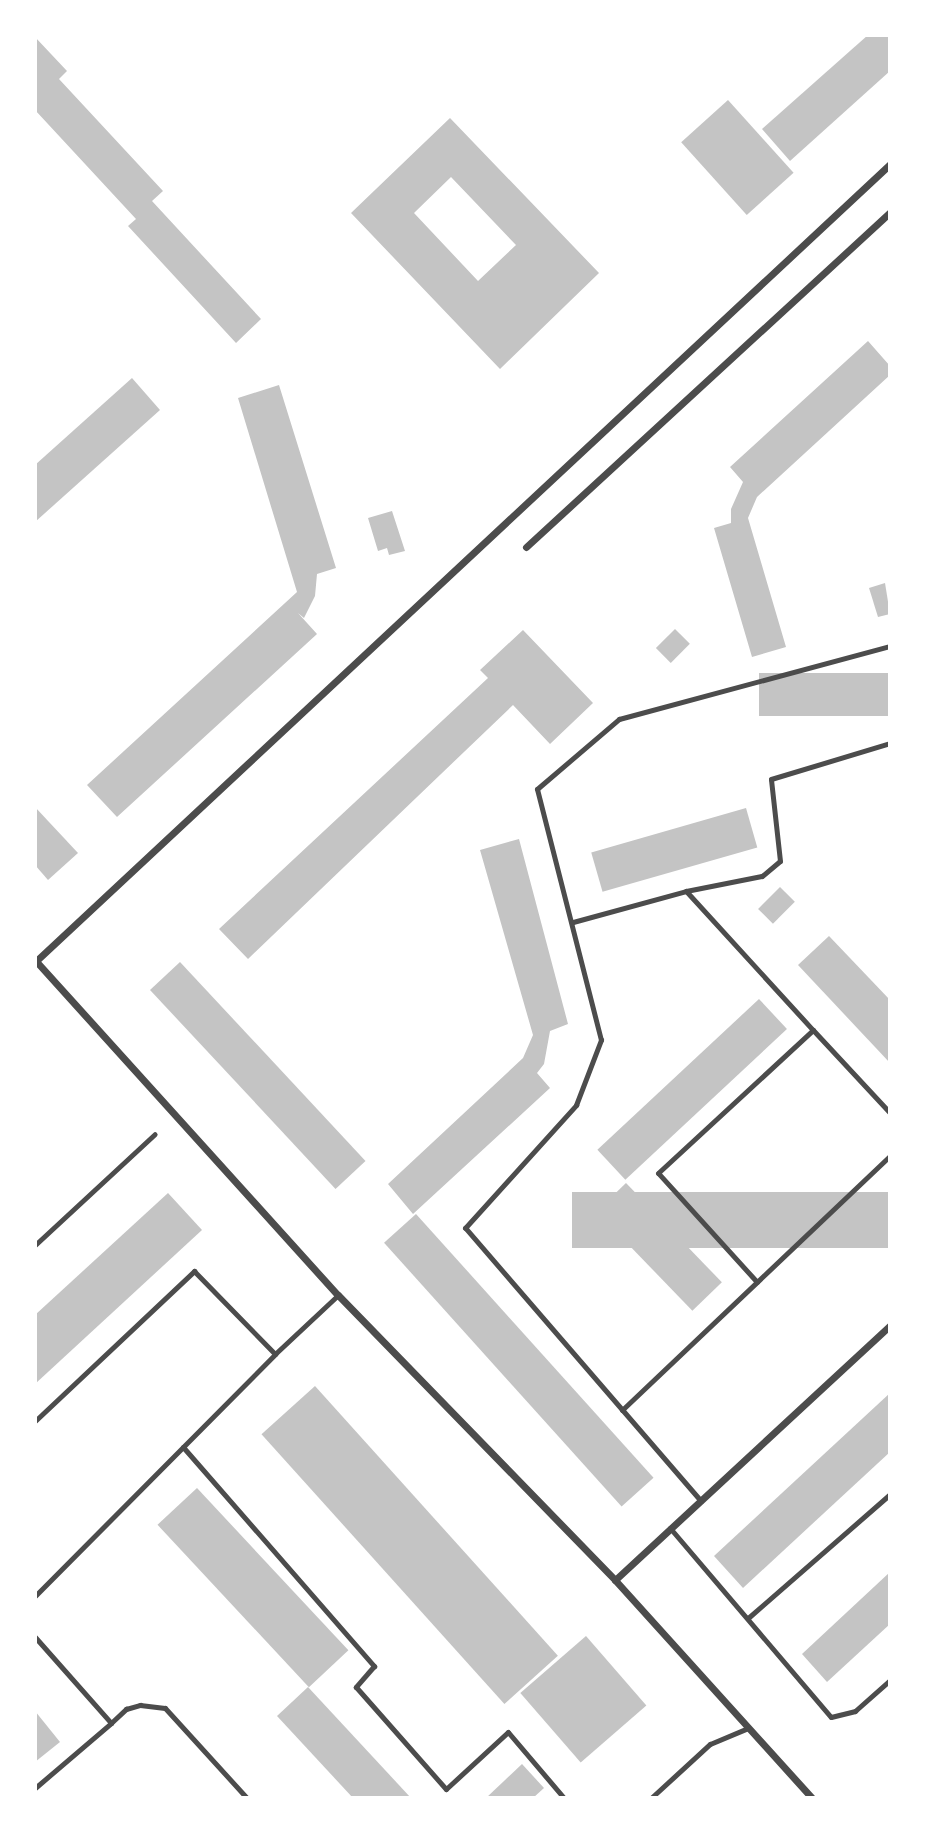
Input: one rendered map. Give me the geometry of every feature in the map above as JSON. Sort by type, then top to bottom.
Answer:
[{"type":"street","points":[[812,1798],[615,1580],[338,1295],[35,961],[890,164]]},
{"type":"street","points":[[526,547],[890,212]]},
{"type":"street","points":[[615,1580],[890,1325]]},
{"type":"lane","points":[[701,1500],[465,1228],[576,1105],[601,1040],[537,789],[619,719],[890,646]]},
{"type":"lane","points":[[573,922],[686,891],[762,876],[780,861],[771,779],[890,743]]},
{"type":"lane","points":[[686,891],[890,1113]]},
{"type":"lane","points":[[757,1282],[658,1173],[813,1030]]},
{"type":"lane","points":[[35,1245],[155,1134]]},
{"type":"lane","points":[[622,1410],[890,1156]]},
{"type":"lane","points":[[35,1421],[194,1271],[275,1354]]},
{"type":"lane","points":[[35,1596],[275,1354],[338,1295]]},
{"type":"lane","points":[[183,1447],[374,1667],[356,1687],[446,1789],[508,1732],[564,1798]]},
{"type":"lane","points":[[748,1618],[890,1494]]},
{"type":"lane","points":[[670,1528],[831,1717],[855,1711],[890,1680]]},
{"type":"lane","points":[[35,1637],[111,1723]]},
{"type":"lane","points":[[35,1788],[126,1709],[140,1705],[165,1708],[247,1798]]},
{"type":"lane","points":[[651,1798],[710,1744],[748,1728]]},
{"type":"building","points":[[868,35],[890,35],[890,71],[790,161],[762,129]]},
{"type":"building","points":[[35,37],[67,71],[59,79],[163,191],[152,201],[261,319],[236,343],[128,226],[136,219],[35,110]]},
{"type":"building","points":[[728,100],[794,173],[747,215],[681,142]]},
{"type":"building","points":[[450,118],[599,273],[500,369],[351,213]],"holes":[[[451,177],[516,245],[478,281],[414,213]]]},
{"type":"building","points":[[868,341],[890,366],[890,375],[757,497],[748,518],[786,647],[752,657],[714,528],[731,523],[731,509],[743,482],[730,467]]},
{"type":"building","points":[[132,378],[160,410],[35,522],[35,465]]},
{"type":"building","points":[[279,385],[336,568],[317,574],[315,596],[304,618],[298,613],[317,634],[117,817],[87,785],[297,592],[238,398]]},
{"type":"building","points":[[392,511],[405,551],[389,555],[387,548],[378,551],[368,518]]},
{"type":"building","points":[[885,583],[890,614],[878,617],[869,588]]},
{"type":"building","points":[[675,629],[690,644],[671,663],[656,648]]},
{"type":"building","points":[[523,630],[593,703],[550,744],[513,705],[248,959],[219,929],[488,678],[480,670]]},
{"type":"building","points":[[759,673],[890,673],[890,716],[759,716]]},
{"type":"building","points":[[35,807],[78,853],[48,880],[35,865]]},
{"type":"building","points":[[746,808],[757,847],[603,892],[591,852]]},
{"type":"building","points":[[519,839],[568,1024],[550,1031],[544,1064],[537,1073],[550,1088],[413,1214],[388,1184],[523,1058],[533,1035],[480,850]]},
{"type":"building","points":[[780,887],[795,902],[773,924],[758,909]]},
{"type":"building","points":[[829,936],[890,1000],[890,1063],[798,965]]},
{"type":"building","points":[[180,962],[366,1161],[336,1189],[150,990]]},
{"type":"building","points":[[759,999],[787,1029],[625,1180],[597,1150]]},
{"type":"building","points":[[626,1183],[722,1282],[692,1311],[597,1211]]},
{"type":"building","points":[[572,1192],[890,1192],[890,1248],[572,1248]]},
{"type":"building","points":[[168,1193],[202,1230],[35,1384],[35,1315]]},
{"type":"building","points":[[416,1214],[654,1478],[622,1507],[384,1243]]},
{"type":"building","points":[[315,1386],[558,1656],[504,1704],[261,1434]]},
{"type":"building","points":[[890,1393],[890,1452],[743,1588],[714,1556]]},
{"type":"building","points":[[197,1488],[348,1650],[309,1687],[158,1525]]},
{"type":"building","points":[[890,1572],[890,1624],[827,1682],[802,1654]]},
{"type":"building","points":[[586,1636],[646,1705],[581,1763],[520,1693]]},
{"type":"building","points":[[308,1687],[411,1798],[353,1798],[277,1716]]},
{"type":"building","points":[[35,1711],[60,1742],[35,1762]]},
{"type":"building","points":[[522,1764],[544,1788],[533,1798],[486,1798]]}]
